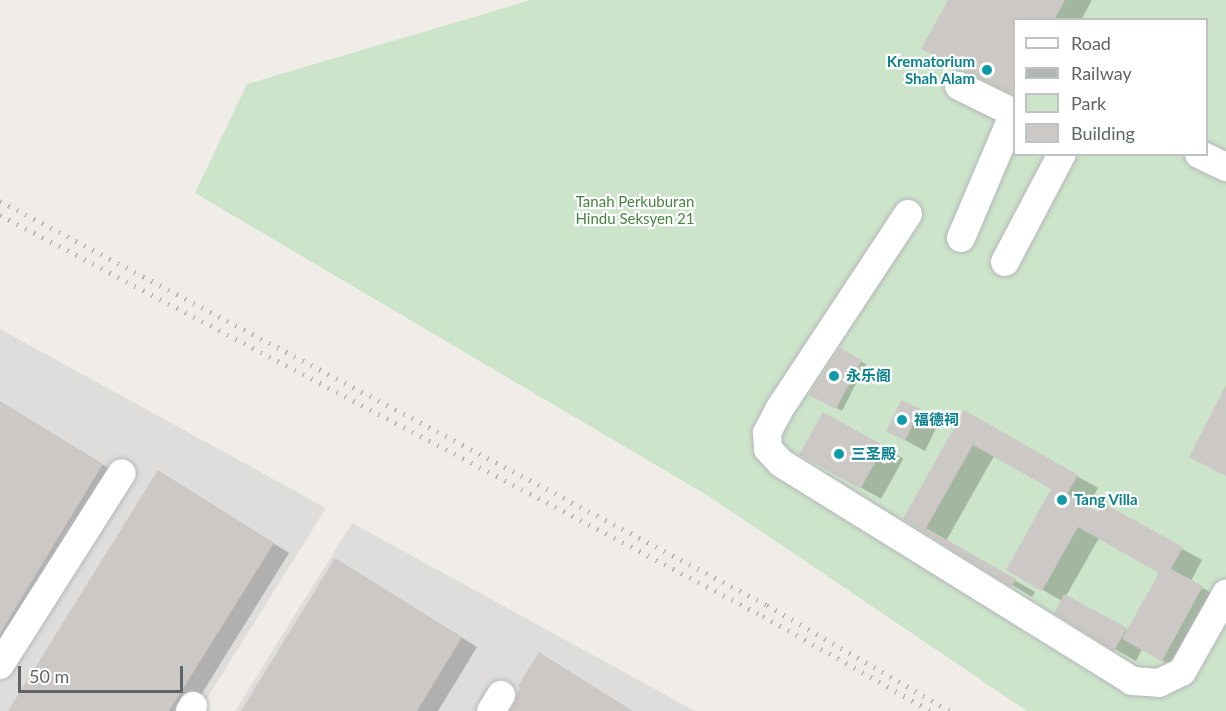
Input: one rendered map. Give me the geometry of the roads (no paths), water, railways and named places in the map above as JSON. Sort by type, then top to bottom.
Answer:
[{"type":"lane","points":[[959,86],[1013,113]]},
{"type":"lane","points":[[961,238],[1013,115]]},
{"type":"lane","points":[[1005,262],[1061,156]]},
{"type":"lane","points":[[1203,156],[1226,167]]},
{"type":"lane","points":[[908,214],[779,410],[767,433],[768,449],[781,463],[1132,681],[1159,683],[1182,672],[1226,594]]},
{"type":"lane","points":[[0,664],[122,473]]},
{"type":"railway","points":[[0,201],[767,605],[950,711]]},
{"type":"railway","points":[[0,215],[763,616],[931,711]]},
{"type":"place","name":"Krematorium Shah Alam","points":[[987,70]]},
{"type":"place","name":"永乐阁","points":[[834,376]]},
{"type":"place","name":"福德祠","points":[[902,420]]},
{"type":"place","name":"三圣殿","points":[[839,454]]},
{"type":"place","name":"Tang Villa","points":[[1062,500]]},
{"type":"park label","name":"Tanah Perkuburan Hindu Seksyen 21","points":[[635,210]]}]
